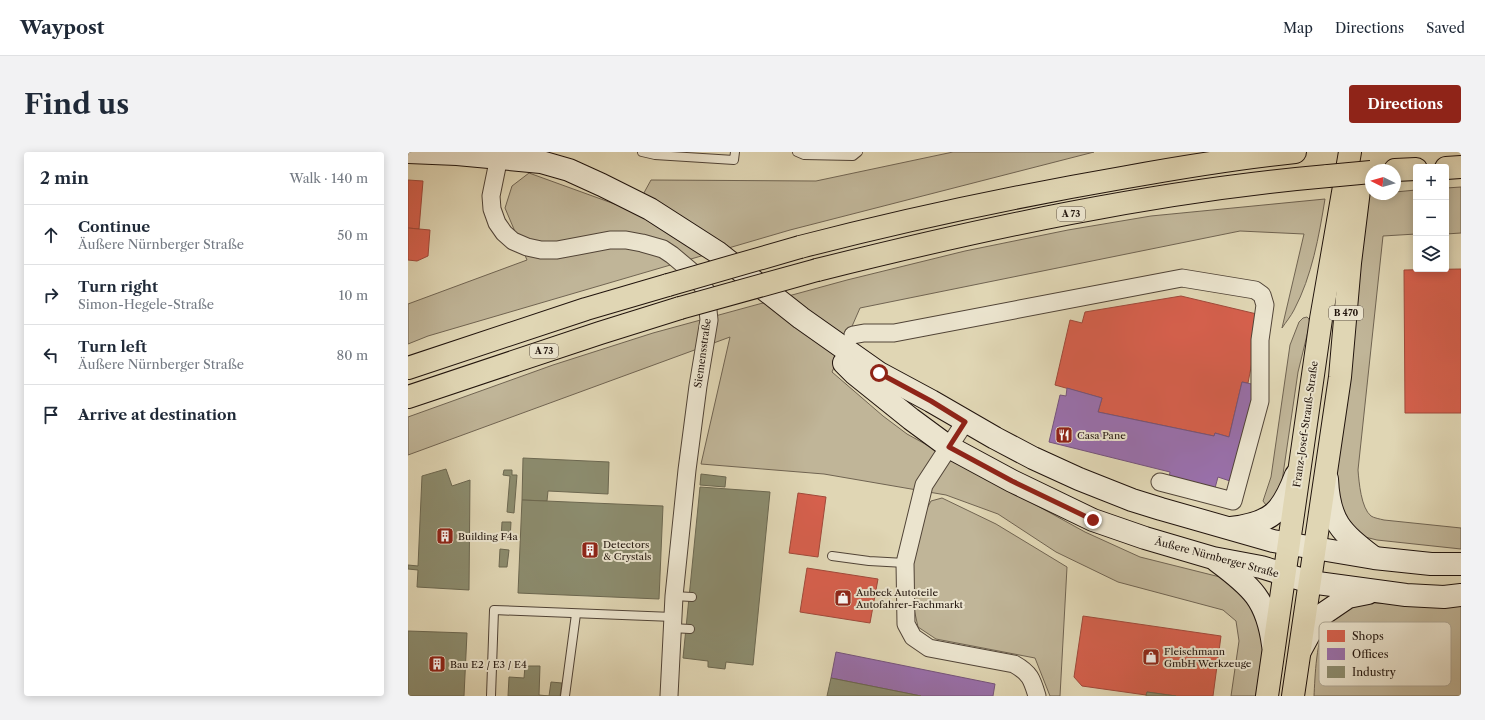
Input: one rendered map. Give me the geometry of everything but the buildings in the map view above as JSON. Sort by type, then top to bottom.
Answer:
[{"type":"main road","name":"Äußere Nürnberger Straße","points":[[408,152],[500,155],[541,162],[569,170],[650,209],[717,252],[801,318],[879,373],[931,401],[965,422],[1033,458],[1079,479],[1132,500],[1228,529],[1288,544],[1374,558],[1431,564],[1461,564]]},
{"type":"main road","points":[[408,368],[586,309],[800,247],[917,218],[1050,190],[1189,166],[1295,152]]},
{"type":"main road","name":"Franz-Josef-Strauß-Straße","points":[[1267,696],[1321,319],[1350,152]]},
{"type":"main road","name":"B 470","points":[[1293,696],[1340,377],[1350,264],[1365,152]]},
{"type":"main road","points":[[1449,168],[1461,167]]},
{"type":"main road","points":[[1401,170],[1413,169]]},
{"type":"main road","name":"A 73","points":[[408,396],[592,335],[680,308],[817,270],[968,234],[1119,204],[1197,191],[1270,181],[1365,173]]},
{"type":"main road","name":"Äußere Nürnberger Straße","points":[[801,318],[854,374],[911,420],[949,447],[1012,481],[1093,520],[1145,538],[1213,558],[1260,567],[1310,582],[1414,596],[1444,597],[1461,595]]},
{"type":"main road","points":[[1228,529],[1250,526],[1276,512],[1288,497],[1299,469]]},
{"type":"main road","points":[[1326,473],[1330,506],[1339,526],[1352,541],[1374,558]]},
{"type":"main road","points":[[1213,558],[1237,576],[1258,597],[1267,616],[1271,630],[1273,649]]},
{"type":"main road","points":[[1300,651],[1312,629],[1323,614],[1348,597],[1373,591]]},
{"type":"street","name":"Siemensstraße","points":[[500,155],[491,196],[492,209],[497,223],[513,242],[541,250],[557,250],[610,240],[626,240],[642,243],[663,249],[672,255],[691,270],[706,291],[709,320],[695,409],[674,596],[669,696]]},
{"type":"street","points":[[853,335],[864,333],[894,333],[1182,278],[1255,290],[1262,295],[1265,305],[1260,340],[1260,401],[1233,501],[1160,482]]},
{"type":"street","points":[[965,422],[924,485],[904,563],[906,624],[913,637],[929,648],[1014,664],[1026,670],[1034,684],[1037,696]]},
{"type":"lane","points":[[642,152],[655,155],[734,160],[735,152]]},
{"type":"lane","points":[[797,152],[804,155],[846,156],[853,156],[858,152]]},
{"type":"lane","points":[[832,556],[869,561],[904,563]]},
{"type":"lane","points":[[674,596],[692,597]]},
{"type":"lane","points":[[491,696],[494,610],[576,614],[672,622],[690,629]]},
{"type":"lane","points":[[565,696],[576,614]]},
{"type":"shaded area","points":[[953,152],[1094,152],[790,230],[428,336],[408,344],[408,304],[527,260],[505,208],[512,186],[529,173],[634,211],[651,180],[816,181]]},
{"type":"shaded area","points":[[1461,187],[1461,233],[1449,234],[1449,188]]},
{"type":"shaded area","points":[[1413,190],[1413,234],[1383,236],[1358,470],[1361,494],[1365,507],[1371,516],[1375,518],[1461,528],[1461,549],[1377,540],[1365,537],[1342,516],[1334,485],[1356,311],[1367,200],[1401,200],[1401,191]]},
{"type":"shaded area","points":[[1325,199],[1317,241],[1306,284],[1294,310],[1282,328],[1304,234],[1240,231],[860,308],[832,372],[883,416],[907,434],[1085,532],[1140,557],[1220,577],[1234,585],[1246,596],[1262,631],[1263,647],[1256,696],[1231,696],[1239,641],[1236,621],[1223,610],[1118,582],[1056,552],[998,514],[946,495],[824,474],[701,464],[730,337],[408,455],[408,417],[553,365],[653,333],[847,280],[965,251],[1068,230],[1151,216]]},
{"type":"shaded area","points":[[1307,317],[1310,323],[1298,372],[1281,488],[1269,509],[1263,501],[1271,477],[1290,345],[1299,322],[1303,318]]},
{"type":"shaded area","points":[[942,498],[996,524],[1067,567],[1060,696],[1050,696],[1035,658],[936,639],[918,627],[911,595],[914,551],[923,516],[931,501]]},
{"type":"shaded area","points":[[1361,602],[1408,605],[1461,602],[1461,696],[1314,696],[1319,643],[1319,686],[1451,686],[1451,622],[1328,622],[1342,610]]},
{"type":"place","name":"Casa Pane","points":[[1064,435]]},
{"type":"place","name":"Building F4a","points":[[445,536]]},
{"type":"place","name":"Detectors & Crystals","points":[[590,550]]},
{"type":"place","name":"Aubeck Autoteile Autofahrer-Fachmarkt","points":[[843,598]]},
{"type":"place","name":"Fleischmann GmbH Werkzeuge","points":[[1151,657]]},
{"type":"place","name":"Bau E2 / E3 / E4","points":[[437,664]]},
{"type":"route","points":[[879,373],[931,401],[965,422],[949,447],[1012,481],[1093,520]]}]
